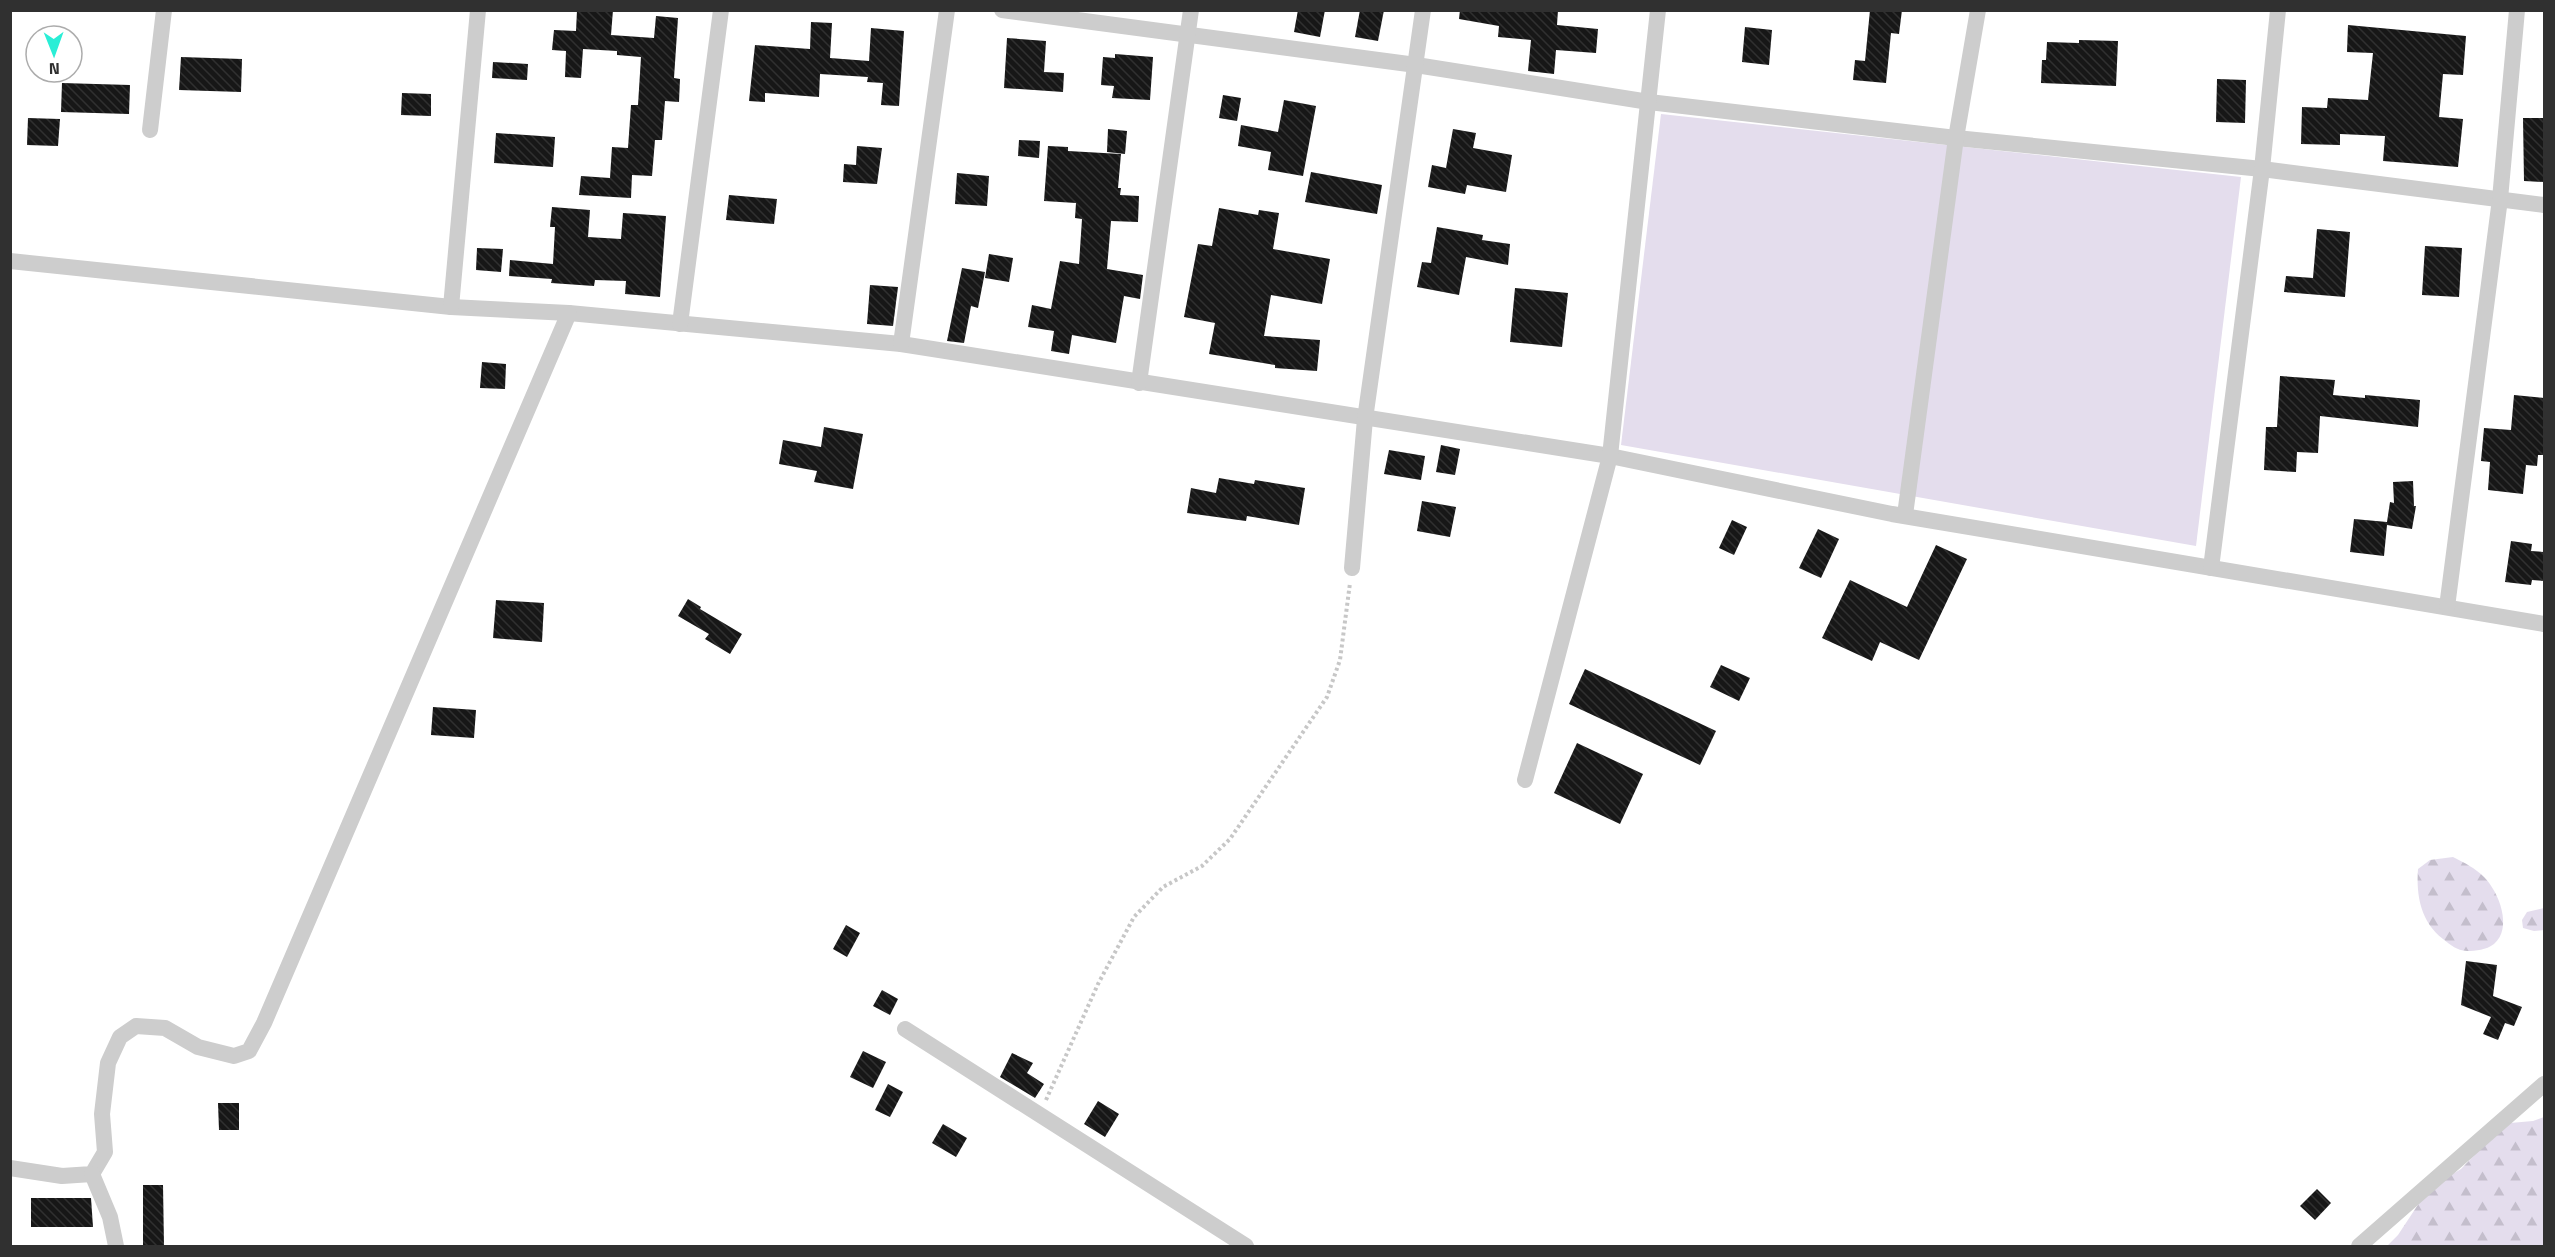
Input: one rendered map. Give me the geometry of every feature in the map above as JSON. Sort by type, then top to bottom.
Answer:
[{"type":"street","points":[[150,130],[164,10]]},
{"type":"street","points":[[451,307],[478,10]]},
{"type":"street","points":[[680,324],[721,10]]},
{"type":"street","points":[[901,344],[947,10]]},
{"type":"street","points":[[1002,10],[1416,65],[1649,102],[1956,138],[2262,169],[2544,205]]},
{"type":"street","points":[[1139,383],[1191,10]]},
{"type":"street","points":[[1352,568],[1365,419],[1423,10]]},
{"type":"street","points":[[1525,780],[1610,456],[1658,10]]},
{"type":"street","points":[[1905,515],[1956,138],[1978,10]]},
{"type":"street","points":[[2211,567],[2262,169],[2278,10]]},
{"type":"street","points":[[2447,607],[2500,199],[2517,10]]},
{"type":"street","points":[[10,261],[451,307],[569,313],[901,344],[1610,456],[1905,515],[2544,624]]},
{"type":"street","points":[[92,1174],[105,1152],[102,1114],[108,1063],[120,1037],[136,1026],[165,1028],[198,1047],[234,1056],[249,1051],[264,1023],[569,313]]},
{"type":"street","points":[[905,1029],[1246,1246]]},
{"type":"street","points":[[2359,1246],[2544,1084]]},
{"type":"street","points":[[10,1168],[62,1176],[92,1174]]},
{"type":"street","points":[[92,1174],[110,1217],[116,1246]]},
{"type":"path","points":[[1040,1115],[1098,984],[1134,917],[1163,887],[1202,866],[1230,839],[1327,697],[1340,660],[1352,568]]},
{"type":"green space","points":[[1661,114],[2241,177],[2196,546],[1621,445]]},
{"type":"green space","points":[[2453,857],[2484,877],[2499,901],[2503,929],[2494,944],[2484,949],[2467,951],[2452,946],[2430,925],[2422,908],[2419,899],[2418,869],[2430,860]]},
{"type":"green space","points":[[2544,908],[2544,930],[2534,931],[2523,928],[2522,920],[2527,912]]},
{"type":"green space","points":[[2544,1117],[2544,1246],[2387,1246],[2398,1235],[2429,1188],[2461,1169],[2495,1134],[2510,1123],[2533,1121]]},
{"type":"building","points":[[577,10],[613,10],[611,35],[654,38],[656,16],[678,18],[674,78],[680,79],[679,102],[665,101],[662,140],[655,140],[652,176],[632,175],[631,198],[579,195],[581,176],[610,178],[612,147],[628,148],[631,105],[638,105],[641,57],[617,55],[617,51],[583,49],[581,78],[565,77],[566,51],[552,50],[554,30],[576,31]]},
{"type":"building","points":[[1298,10],[1325,10],[1320,37],[1294,32]]},
{"type":"building","points":[[1360,10],[1384,10],[1378,41],[1355,37]]},
{"type":"building","points":[[1460,10],[1558,10],[1557,25],[1598,29],[1596,53],[1556,50],[1554,74],[1528,71],[1531,40],[1498,37],[1499,26],[1459,19]]},
{"type":"building","points":[[1870,10],[1902,10],[1899,34],[1891,33],[1886,83],[1853,80],[1855,60],[1865,61]]},
{"type":"building","points":[[811,22],[832,23],[830,58],[869,61],[871,28],[904,31],[899,106],[881,105],[883,83],[867,82],[868,77],[820,74],[819,97],[765,93],[765,102],[749,101],[755,45],[810,49]]},
{"type":"building","points":[[2348,25],[2466,36],[2463,75],[2443,74],[2439,117],[2463,119],[2458,167],[2383,161],[2385,136],[2340,134],[2340,145],[2301,144],[2302,107],[2327,108],[2328,98],[2368,100],[2373,53],[2347,52]]},
{"type":"building","points":[[1745,27],[1772,30],[1769,65],[1742,62]]},
{"type":"building","points":[[1007,38],[1046,41],[1044,72],[1064,73],[1063,92],[1004,88]]},
{"type":"building","points":[[2079,40],[2118,41],[2116,86],[2041,83],[2042,60],[2046,60],[2047,42],[2079,43]]},
{"type":"building","points":[[1115,54],[1153,57],[1150,100],[1112,98],[1114,86],[1101,85],[1103,57],[1115,58]]},
{"type":"building","points":[[181,57],[242,59],[241,92],[179,90]]},
{"type":"building","points":[[493,62],[528,64],[527,80],[492,78]]},
{"type":"building","points":[[2217,79],[2246,80],[2245,123],[2216,122]]},
{"type":"building","points":[[62,84],[130,85],[129,114],[61,112]]},
{"type":"building","points":[[402,93],[431,94],[431,116],[401,115]]},
{"type":"building","points":[[1223,95],[1241,98],[1237,121],[1219,118]]},
{"type":"building","points":[[1284,100],[1316,106],[1303,176],[1268,170],[1271,152],[1238,146],[1241,125],[1278,132]]},
{"type":"building","points":[[28,118],[60,119],[58,146],[27,145]]},
{"type":"building","points":[[2523,118],[2544,118],[2544,182],[2524,181]]},
{"type":"building","points":[[1108,129],[1127,131],[1125,154],[1107,152]]},
{"type":"building","points":[[1453,129],[1476,133],[1473,148],[1512,155],[1506,192],[1467,185],[1465,194],[1428,187],[1432,165],[1446,168]]},
{"type":"building","points":[[496,133],[555,137],[553,167],[494,163]]},
{"type":"building","points":[[1019,140],[1040,141],[1039,158],[1018,156]]},
{"type":"building","points":[[857,146],[882,148],[877,184],[843,182],[844,164],[856,165]]},
{"type":"building","points":[[1048,146],[1068,147],[1068,151],[1121,154],[1118,188],[1121,188],[1120,195],[1139,196],[1138,222],[1111,221],[1107,269],[1143,275],[1140,299],[1124,296],[1116,343],[1072,335],[1069,354],[1051,351],[1054,331],[1028,327],[1032,305],[1051,309],[1060,261],[1079,264],[1082,219],[1075,218],[1076,203],[1044,201]]},
{"type":"building","points":[[1311,172],[1382,185],[1377,214],[1305,202]]},
{"type":"building","points":[[957,173],[989,176],[987,206],[955,204]]},
{"type":"building","points":[[729,195],[777,199],[774,224],[726,220]]},
{"type":"building","points":[[552,207],[590,210],[588,237],[621,239],[623,213],[666,216],[660,297],[625,294],[626,281],[595,280],[594,286],[551,283],[552,279],[509,276],[510,260],[553,264],[555,227],[550,227]]},
{"type":"building","points":[[1219,208],[1258,215],[1259,210],[1279,213],[1273,249],[1330,259],[1322,304],[1271,295],[1264,336],[1320,340],[1317,371],[1275,368],[1275,365],[1209,354],[1215,323],[1184,317],[1198,244],[1212,246]]},
{"type":"building","points":[[1437,227],[1483,235],[1482,240],[1510,244],[1508,265],[1466,257],[1459,295],[1417,287],[1422,262],[1431,263]]},
{"type":"building","points":[[2317,229],[2350,232],[2345,297],[2284,292],[2286,276],[2313,278]]},
{"type":"building","points":[[2425,246],[2462,248],[2459,297],[2422,295]]},
{"type":"building","points":[[477,248],[503,249],[501,272],[476,270]]},
{"type":"building","points":[[989,254],[1013,258],[1009,282],[985,278]]},
{"type":"building","points":[[962,268],[985,272],[978,308],[971,306],[964,343],[947,341]]},
{"type":"building","points":[[870,285],[898,287],[893,326],[867,324]]},
{"type":"building","points":[[1515,288],[1568,293],[1562,347],[1510,342]]},
{"type":"building","points":[[482,362],[506,364],[505,389],[480,388]]},
{"type":"building","points":[[2280,376],[2335,380],[2333,395],[2365,398],[2365,395],[2420,400],[2418,427],[2320,416],[2318,453],[2297,452],[2296,472],[2264,470],[2266,427],[2277,427]]},
{"type":"building","points":[[2514,395],[2544,398],[2544,455],[2538,455],[2537,466],[2526,465],[2523,494],[2488,490],[2490,462],[2481,461],[2484,428],[2511,430]]},
{"type":"building","points":[[824,427],[863,434],[853,489],[814,482],[817,471],[779,464],[783,440],[821,447]]},
{"type":"building","points":[[1441,445],[1460,449],[1455,475],[1436,472]]},
{"type":"building","points":[[1389,450],[1425,456],[1421,480],[1384,474]]},
{"type":"building","points":[[1219,478],[1254,484],[1255,480],[1305,488],[1299,525],[1247,516],[1246,521],[1187,513],[1191,488],[1216,493]]},
{"type":"building","points":[[2413,481],[2414,506],[2416,506],[2412,529],[2387,525],[2384,556],[2350,552],[2354,519],[2387,522],[2390,502],[2394,503],[2393,482]]},
{"type":"building","points":[[1422,501],[1456,507],[1450,537],[1417,531]]},
{"type":"building","points":[[1732,520],[1747,527],[1734,555],[1719,548]]},
{"type":"building","points":[[1818,529],[1839,539],[1821,578],[1799,568]]},
{"type":"building","points":[[2511,541],[2532,544],[2531,551],[2544,552],[2544,581],[2532,580],[2531,585],[2505,582]]},
{"type":"building","points":[[1936,545],[1967,559],[1919,660],[1880,642],[1872,661],[1822,638],[1850,580],[1907,607]]},
{"type":"building","points":[[688,599],[701,607],[700,609],[742,634],[730,654],[705,639],[709,634],[678,616]]},
{"type":"building","points":[[496,600],[544,603],[542,642],[493,638]]},
{"type":"building","points":[[1721,665],[1750,678],[1739,701],[1710,687]]},
{"type":"building","points":[[1585,669],[1716,731],[1700,765],[1569,704]]},
{"type":"building","points":[[433,707],[476,710],[474,738],[431,735]]},
{"type":"building","points":[[1577,743],[1643,774],[1620,824],[1554,793]]},
{"type":"building","points":[[846,925],[860,933],[847,957],[833,949]]},
{"type":"building","points":[[2466,961],[2497,965],[2493,996],[2522,1007],[2514,1026],[2505,1023],[2498,1040],[2483,1034],[2491,1017],[2461,1005]]},
{"type":"building","points":[[882,990],[898,999],[890,1015],[873,1006]]},
{"type":"building","points":[[863,1051],[886,1062],[873,1088],[850,1077]]},
{"type":"building","points":[[1012,1053],[1033,1063],[1027,1073],[1044,1084],[1035,1098],[1000,1077]]},
{"type":"building","points":[[888,1084],[903,1092],[890,1117],[875,1110]]},
{"type":"building","points":[[1098,1101],[1119,1114],[1105,1137],[1084,1124]]},
{"type":"building","points":[[218,1103],[239,1103],[239,1130],[219,1130]]},
{"type":"building","points":[[943,1124],[967,1138],[956,1157],[932,1143]]},
{"type":"building","points":[[143,1185],[163,1185],[164,1246],[143,1246]]},
{"type":"building","points":[[2317,1189],[2331,1203],[2315,1220],[2300,1206]]},
{"type":"building","points":[[31,1198],[91,1198],[93,1227],[31,1227]]}]
